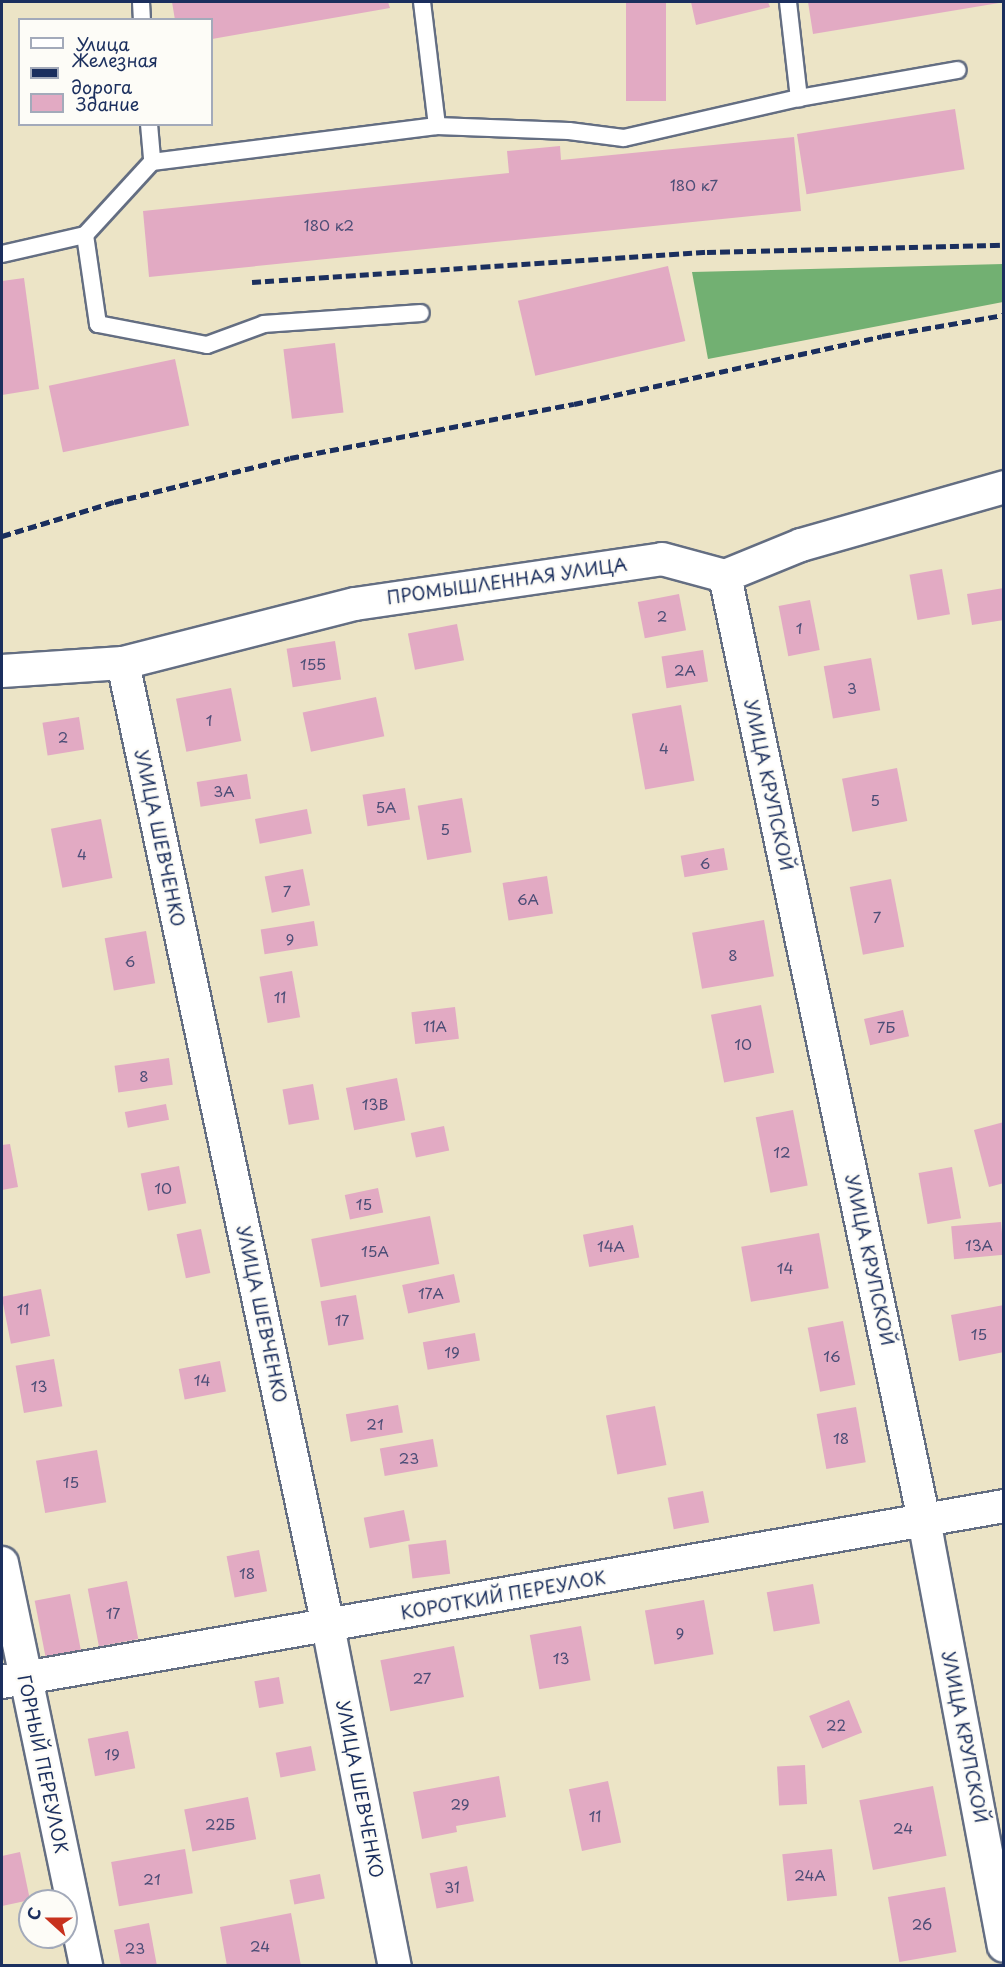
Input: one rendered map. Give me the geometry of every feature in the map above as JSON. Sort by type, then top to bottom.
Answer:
[{"type":"street","points":[[725,576],[801,544],[1004,487]]},
{"type":"street","name":"ПРОМЫШЛЕННАЯ УЛИЦА","points":[[2,671],[123,663],[355,604],[663,559],[725,576]]},
{"type":"street","name":"УЛИЦА КРУПСКОЙ","points":[[725,576],[924,1520],[1004,1946]]},
{"type":"street","name":"УЛИЦА ШЕВЧЕНКО","points":[[123,663],[328,1626],[395,1965]]},
{"type":"street","name":"КОРОТКИЙ ПЕРЕУЛОК","points":[[13,1679],[328,1626],[1004,1506]]},
{"type":"street","name":"ГОРНЫЙ ПЕРЕУЛОК","points":[[2,1563],[13,1679],[86,1965]]},
{"type":"lane","points":[[141,2],[142,18]]},
{"type":"lane","points":[[422,2],[437,126]]},
{"type":"lane","points":[[788,2],[799,98]]},
{"type":"lane","points":[[2,254],[85,235],[152,162],[437,126],[569,132],[624,138],[799,98],[958,70]]},
{"type":"lane","points":[[149,126],[152,162]]},
{"type":"lane","points":[[85,235],[98,324],[207,345],[264,324],[421,313]]},
{"type":"green space","points":[[1003,264],[1003,302],[708,359],[692,272]]},
{"type":"building","points":[[172,2],[388,2],[390,8],[213,39],[213,18],[175,18]]},
{"type":"building","points":[[626,2],[666,2],[666,101],[626,101]]},
{"type":"building","points":[[691,2],[768,2],[770,7],[696,25]]},
{"type":"building","points":[[808,2],[999,2],[999,3],[813,34]]},
{"type":"building","points":[[955,109],[965,169],[807,194],[797,134]]},
{"type":"building","points":[[794,137],[801,211],[149,277],[143,211],[509,173],[507,151],[560,146],[561,160]]},
{"type":"building","points":[[668,266],[685,341],[535,376],[518,301]]},
{"type":"building","points":[[24,278],[39,389],[2,395],[2,281]]},
{"type":"building","points":[[335,343],[344,412],[292,419],[283,349]]},
{"type":"building","points":[[175,359],[189,426],[63,452],[49,386]]},
{"type":"building","points":[[942,569],[950,614],[917,620],[910,575]]},
{"type":"building","points":[[1004,588],[1004,620],[972,625],[967,594]]},
{"type":"building","points":[[679,594],[686,630],[645,638],[638,602]]},
{"type":"building","points":[[810,600],[820,650],[788,656],[779,606]]},
{"type":"building","points":[[457,624],[464,660],[415,670],[408,634]]},
{"type":"building","points":[[335,641],[341,680],[293,687],[287,649]]},
{"type":"building","points":[[703,650],[708,682],[667,688],[662,657]]},
{"type":"building","points":[[871,658],[880,710],[833,719],[824,666]]},
{"type":"building","points":[[231,688],[241,741],[186,752],[176,699]]},
{"type":"building","points":[[376,697],[384,736],[311,752],[303,713]]},
{"type":"building","points":[[681,705],[694,781],[645,790],[632,714]]},
{"type":"building","points":[[79,717],[84,750],[48,755],[42,723]]},
{"type":"building","points":[[897,768],[907,821],[852,832],[842,779]]},
{"type":"building","points":[[247,774],[251,799],[201,807],[197,782]]},
{"type":"building","points":[[405,788],[410,820],[368,826],[363,795]]},
{"type":"building","points":[[462,798],[472,852],[427,860],[418,806]]},
{"type":"building","points":[[307,809],[312,834],[260,844],[255,819]]},
{"type":"building","points":[[101,819],[112,878],[62,888],[51,829]]},
{"type":"building","points":[[724,848],[728,870],[684,877],[681,856]]},
{"type":"building","points":[[303,869],[310,905],[272,913],[265,876]]},
{"type":"building","points":[[547,876],[553,914],[508,921],[503,883]]},
{"type":"building","points":[[891,879],[904,947],[863,955],[850,887]]},
{"type":"building","points":[[764,920],[774,976],[702,989],[692,933]]},
{"type":"building","points":[[314,921],[318,946],[265,954],[261,929]]},
{"type":"building","points":[[146,931],[155,983],[114,990],[105,938]]},
{"type":"building","points":[[292,971],[300,1017],[268,1023],[260,977]]},
{"type":"building","points":[[761,1005],[774,1073],[724,1082],[711,1015]]},
{"type":"building","points":[[455,1007],[459,1039],[415,1044],[411,1012]]},
{"type":"building","points":[[903,1010],[909,1036],[870,1045],[864,1019]]},
{"type":"building","points":[[169,1058],[173,1085],[118,1092],[115,1066]]},
{"type":"building","points":[[397,1078],[405,1120],[354,1130],[346,1088]]},
{"type":"building","points":[[313,1084],[319,1119],[289,1125],[282,1089]]},
{"type":"building","points":[[166,1104],[169,1120],[128,1128],[125,1112]]},
{"type":"building","points":[[793,1110],[808,1186],[770,1193],[756,1117]]},
{"type":"building","points":[[1004,1122],[1004,1183],[989,1187],[974,1130]]},
{"type":"building","points":[[444,1126],[449,1150],[416,1158],[411,1133]]},
{"type":"building","points":[[10,1144],[18,1187],[2,1190],[2,1145]]},
{"type":"building","points":[[179,1166],[186,1203],[148,1211],[141,1173]]},
{"type":"building","points":[[952,1167],[961,1218],[928,1224],[919,1173]]},
{"type":"building","points":[[378,1188],[383,1212],[350,1220],[345,1195]]},
{"type":"building","points":[[430,1216],[439,1264],[321,1287],[311,1239]]},
{"type":"building","points":[[1001,1222],[1004,1255],[954,1259],[951,1226]]},
{"type":"building","points":[[633,1225],[639,1257],[589,1267],[583,1235]]},
{"type":"building","points":[[201,1229],[210,1273],[186,1278],[177,1234]]},
{"type":"building","points":[[819,1233],[829,1288],[751,1302],[741,1247]]},
{"type":"building","points":[[454,1274],[460,1302],[408,1313],[402,1285]]},
{"type":"building","points":[[41,1289],[50,1336],[11,1344],[2,1297]]},
{"type":"building","points":[[356,1295],[364,1339],[328,1346],[321,1301]]},
{"type":"building","points":[[1004,1305],[1004,1352],[959,1361],[951,1315]]},
{"type":"building","points":[[843,1321],[855,1385],[820,1392],[808,1328]]},
{"type":"building","points":[[475,1333],[480,1361],[428,1370],[423,1342]]},
{"type":"building","points":[[54,1359],[62,1406],[24,1413],[16,1366]]},
{"type":"building","points":[[220,1361],[226,1391],[185,1399],[179,1369]]},
{"type":"building","points":[[398,1405],[403,1433],[351,1442],[346,1414]]},
{"type":"building","points":[[655,1406],[666,1465],[617,1474],[606,1416]]},
{"type":"building","points":[[856,1407],[866,1462],[826,1469],[817,1414]]},
{"type":"building","points":[[433,1439],[438,1467],[385,1476],[380,1448]]},
{"type":"building","points":[[97,1450],[106,1502],[45,1513],[36,1461]]},
{"type":"building","points":[[703,1491],[709,1522],[674,1529],[668,1498]]},
{"type":"building","points":[[404,1510],[410,1540],[370,1548],[364,1518]]},
{"type":"building","points":[[446,1540],[450,1574],[412,1578],[408,1545]]},
{"type":"building","points":[[259,1550],[267,1591],[235,1598],[227,1556]]},
{"type":"building","points":[[127,1581],[138,1639],[99,1647],[88,1589]]},
{"type":"building","points":[[813,1584],[820,1623],[774,1632],[767,1592]]},
{"type":"building","points":[[70,1594],[81,1653],[46,1660],[35,1601]]},
{"type":"building","points":[[704,1600],[714,1654],[654,1665],[645,1610]]},
{"type":"building","points":[[581,1626],[591,1680],[539,1689],[530,1635]]},
{"type":"building","points":[[454,1646],[464,1697],[390,1711],[380,1660]]},
{"type":"building","points":[[279,1677],[284,1704],[259,1708],[254,1681]]},
{"type":"building","points":[[849,1700],[862,1732],[822,1749],[809,1716]]},
{"type":"building","points":[[128,1731],[135,1768],[95,1776],[88,1739]]},
{"type":"building","points":[[311,1746],[316,1771],[280,1777],[276,1753]]},
{"type":"building","points":[[805,1765],[807,1804],[779,1805],[777,1766]]},
{"type":"building","points":[[499,1776],[506,1817],[456,1826],[457,1832],[422,1839],[413,1792]]},
{"type":"building","points":[[608,1781],[621,1843],[582,1851],[569,1789]]},
{"type":"building","points":[[933,1786],[947,1856],[873,1870],[859,1800]]},
{"type":"building","points":[[248,1797],[256,1839],[192,1852],[184,1809]]},
{"type":"building","points":[[185,1849],[193,1893],[119,1906],[111,1862]]},
{"type":"building","points":[[832,1849],[837,1896],[787,1901],[782,1854]]},
{"type":"building","points":[[20,1852],[28,1889],[18,1889],[18,1903],[2,1906],[2,1856]]},
{"type":"building","points":[[467,1866],[474,1901],[437,1909],[430,1873]]},
{"type":"building","points":[[320,1874],[325,1899],[294,1904],[290,1880]]},
{"type":"building","points":[[945,1887],[956,1952],[899,1962],[888,1897]]},
{"type":"building","points":[[291,1913],[301,1966],[227,1966],[220,1927]]},
{"type":"building","points":[[149,1923],[157,1966],[121,1966],[114,1930]]},
{"type":"railway","points":[[252,282],[707,252],[1004,245]]},
{"type":"railway","points":[[2,536],[114,502],[290,458],[574,404],[882,336],[1004,315]]}]
